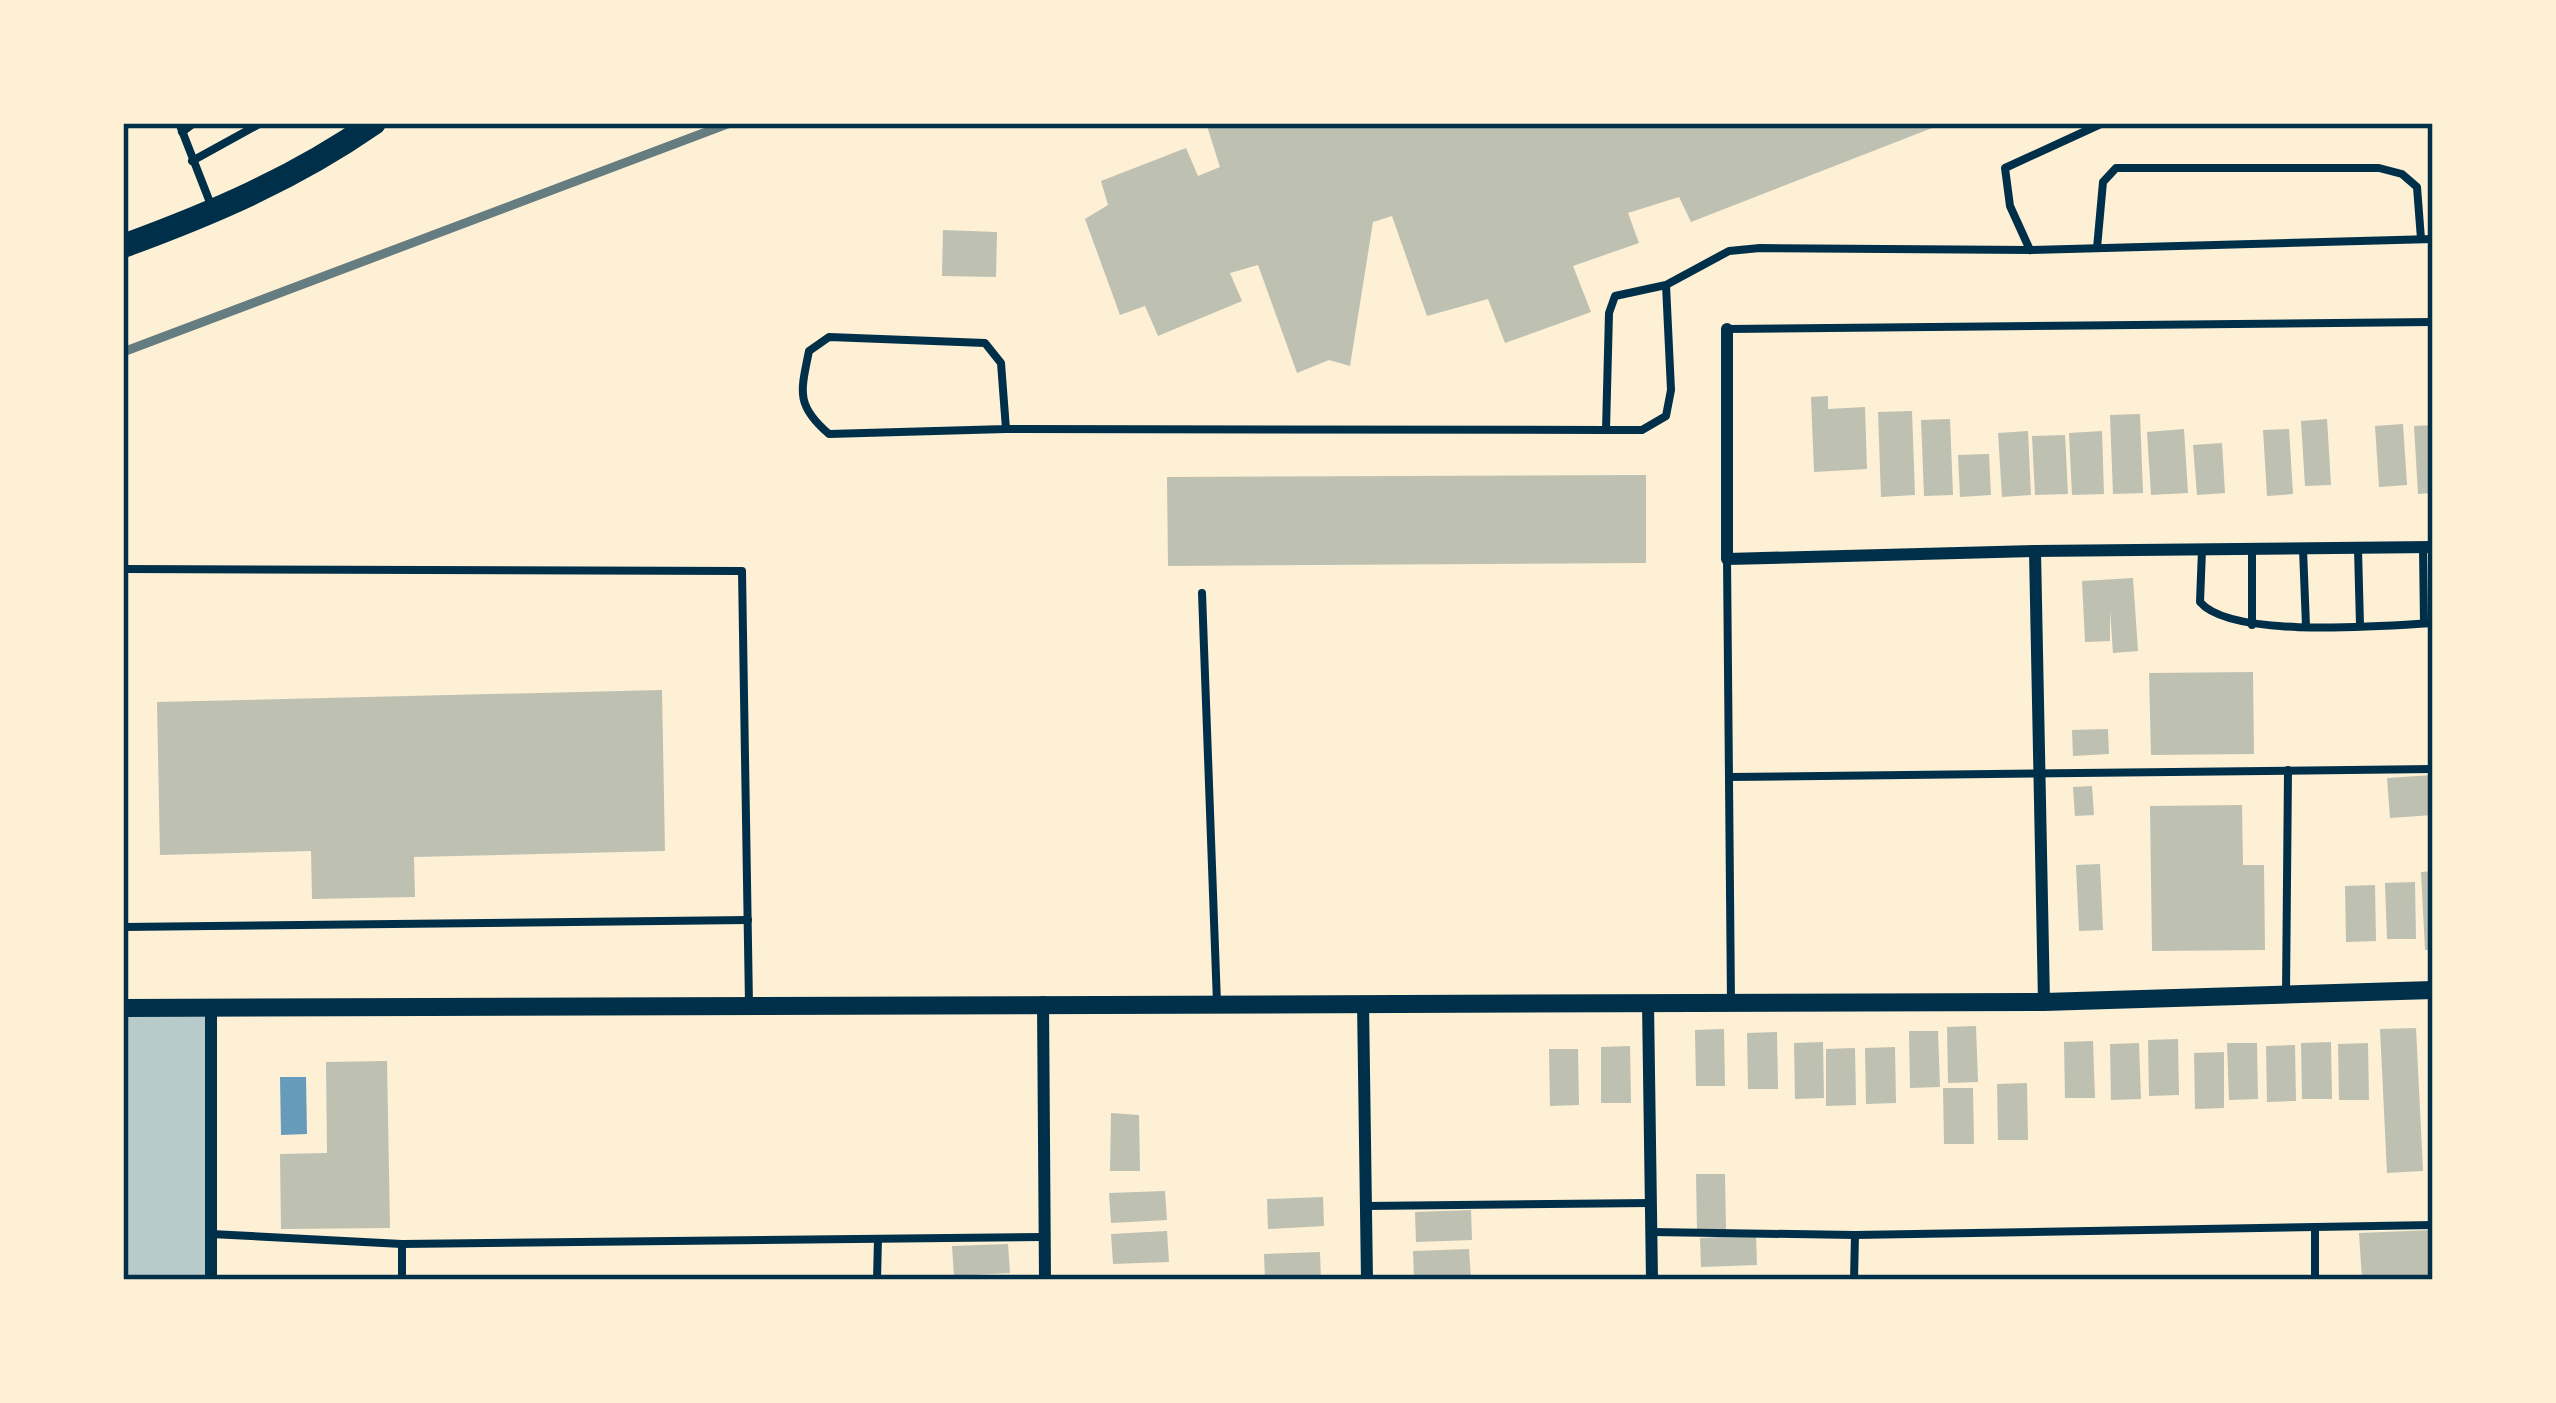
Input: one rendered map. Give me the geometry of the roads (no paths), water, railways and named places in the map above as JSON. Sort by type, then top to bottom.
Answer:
[{"type":"main road","points":[[123,246],[214,212],[321,159],[374,123]]},
{"type":"street","points":[[1727,328],[1727,559],[2428,547]]},
{"type":"street","points":[[2036,551],[2044,1002]]},
{"type":"street","points":[[123,1007],[2044,1002],[2433,990]]},
{"type":"street","points":[[1364,1002],[1367,1280]]},
{"type":"street","points":[[1043,1003],[1045,1280]]},
{"type":"street","points":[[1648,1003],[1652,1280]]},
{"type":"street","points":[[211,1008],[211,1280]]},
{"type":"lane","points":[[194,123],[180,127],[214,212]]},
{"type":"lane","points":[[192,161],[262,123]]},
{"type":"lane","points":[[2030,250],[2011,206],[2005,168],[2103,123]]},
{"type":"lane","points":[[2097,248],[2103,182],[2116,168],[2379,168],[2402,174],[2417,187],[2421,239]]},
{"type":"lane","points":[[1606,430],[1609,313],[1615,296],[1666,285],[1729,251],[2030,250],[2433,239]]},
{"type":"lane","points":[[1006,429],[1001,363],[985,343],[829,337],[809,351],[801,392],[808,416],[829,434],[1006,429],[1642,430],[1666,416],[1671,390],[1666,285]]},
{"type":"lane","points":[[1727,328],[2433,322]]},
{"type":"lane","points":[[2202,549],[2200,602],[2210,613],[2252,626],[2306,626],[2428,624],[2428,547]]},
{"type":"lane","points":[[2252,548],[2252,626]]},
{"type":"lane","points":[[2303,548],[2306,626]]},
{"type":"lane","points":[[2357,548],[2360,625]]},
{"type":"lane","points":[[1727,559],[1731,1003]]},
{"type":"lane","points":[[123,569],[742,572],[749,1005]]},
{"type":"lane","points":[[1202,593],[1217,1003]]},
{"type":"lane","points":[[1729,777],[2433,769]]},
{"type":"lane","points":[[2286,995],[2288,770]]},
{"type":"lane","points":[[123,927],[748,920]]},
{"type":"lane","points":[[1366,1206],[1651,1203]]},
{"type":"lane","points":[[1652,1232],[1855,1235],[2433,1225]]},
{"type":"lane","points":[[2315,1228],[2315,1280]]},
{"type":"lane","points":[[211,1234],[402,1244],[1045,1237]]},
{"type":"lane","points":[[1854,1280],[1855,1235]]},
{"type":"lane","points":[[877,1280],[878,1239]]},
{"type":"lane","points":[[402,1244],[402,1280]]},
{"type":"water","points":[[280,1077],[306,1077],[307,1134],[281,1135]]},
{"type":"railway","points":[[123,352],[730,123]]}]
